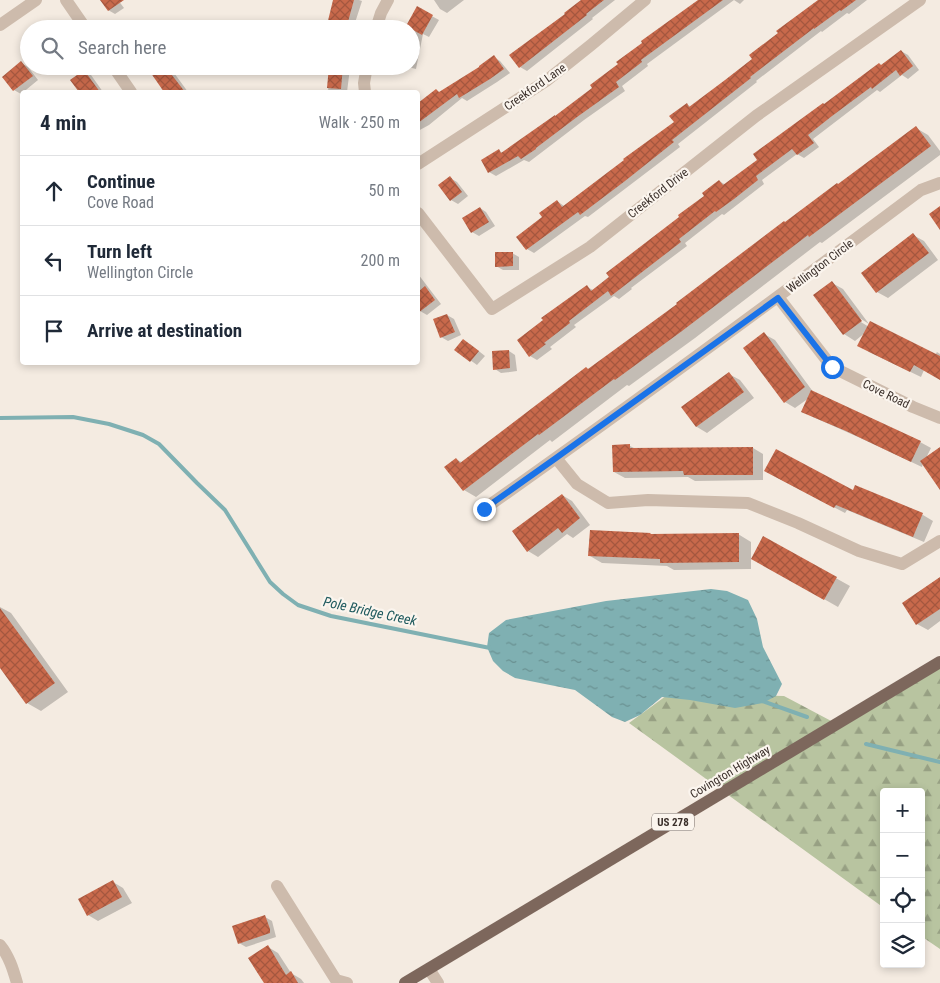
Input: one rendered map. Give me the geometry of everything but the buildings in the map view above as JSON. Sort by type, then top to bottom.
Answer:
[{"type":"main road","name":"Covington Highway","points":[[405,983],[940,662]]},
{"type":"street","points":[[0,25],[36,0]]},
{"type":"street","points":[[66,0],[80,20]]},
{"type":"street","points":[[379,20],[388,0]]},
{"type":"street","name":"Creekford Lane","points":[[420,163],[546,81],[645,0]]},
{"type":"street","name":"Creekford Drive","points":[[420,215],[492,309],[590,247],[756,116],[920,0]]},
{"type":"street","points":[[119,75],[130,90]]},
{"type":"street","points":[[365,75],[365,90]]},
{"type":"street","name":"Wellington Circle","points":[[484,509],[778,298],[921,190],[940,183]]},
{"type":"street","name":"Cove Road","points":[[778,298],[832,367],[913,407],[940,418]]},
{"type":"street","points":[[556,458],[577,484],[608,502],[648,500],[748,503],[859,551],[902,564],[940,541]]},
{"type":"street","points":[[277,886],[336,980],[347,983]]},
{"type":"street","points":[[2,949],[14,970],[26,983]]},
{"type":"street","points":[[429,969],[438,983]]},
{"type":"street","points":[[11,983],[14,970]]},
{"type":"street","points":[[14,970],[17,983]]},
{"type":"green space","points":[[940,663],[940,949],[925,939],[925,788],[880,788],[880,905],[629,723],[670,693],[784,696],[835,723]]},
{"type":"water","points":[[711,589],[727,591],[748,600],[757,619],[763,647],[782,684],[776,696],[763,703],[735,708],[662,697],[640,715],[625,722],[612,717],[575,690],[515,678],[503,671],[493,661],[487,647],[489,633],[506,620],[606,601]]},
{"type":"waterway","name":"Pole Bridge Creek","points":[[0,418],[73,417],[109,424],[143,435],[159,444],[225,510],[270,582],[298,605],[331,616],[490,648]]},
{"type":"waterway","name":"Pole Bridge Creek","points":[[762,701],[807,717]]},
{"type":"waterway","name":"Pole Bridge Creek","points":[[866,744],[940,762]]},
{"type":"route","points":[[484,509],[778,298],[832,367]]}]
